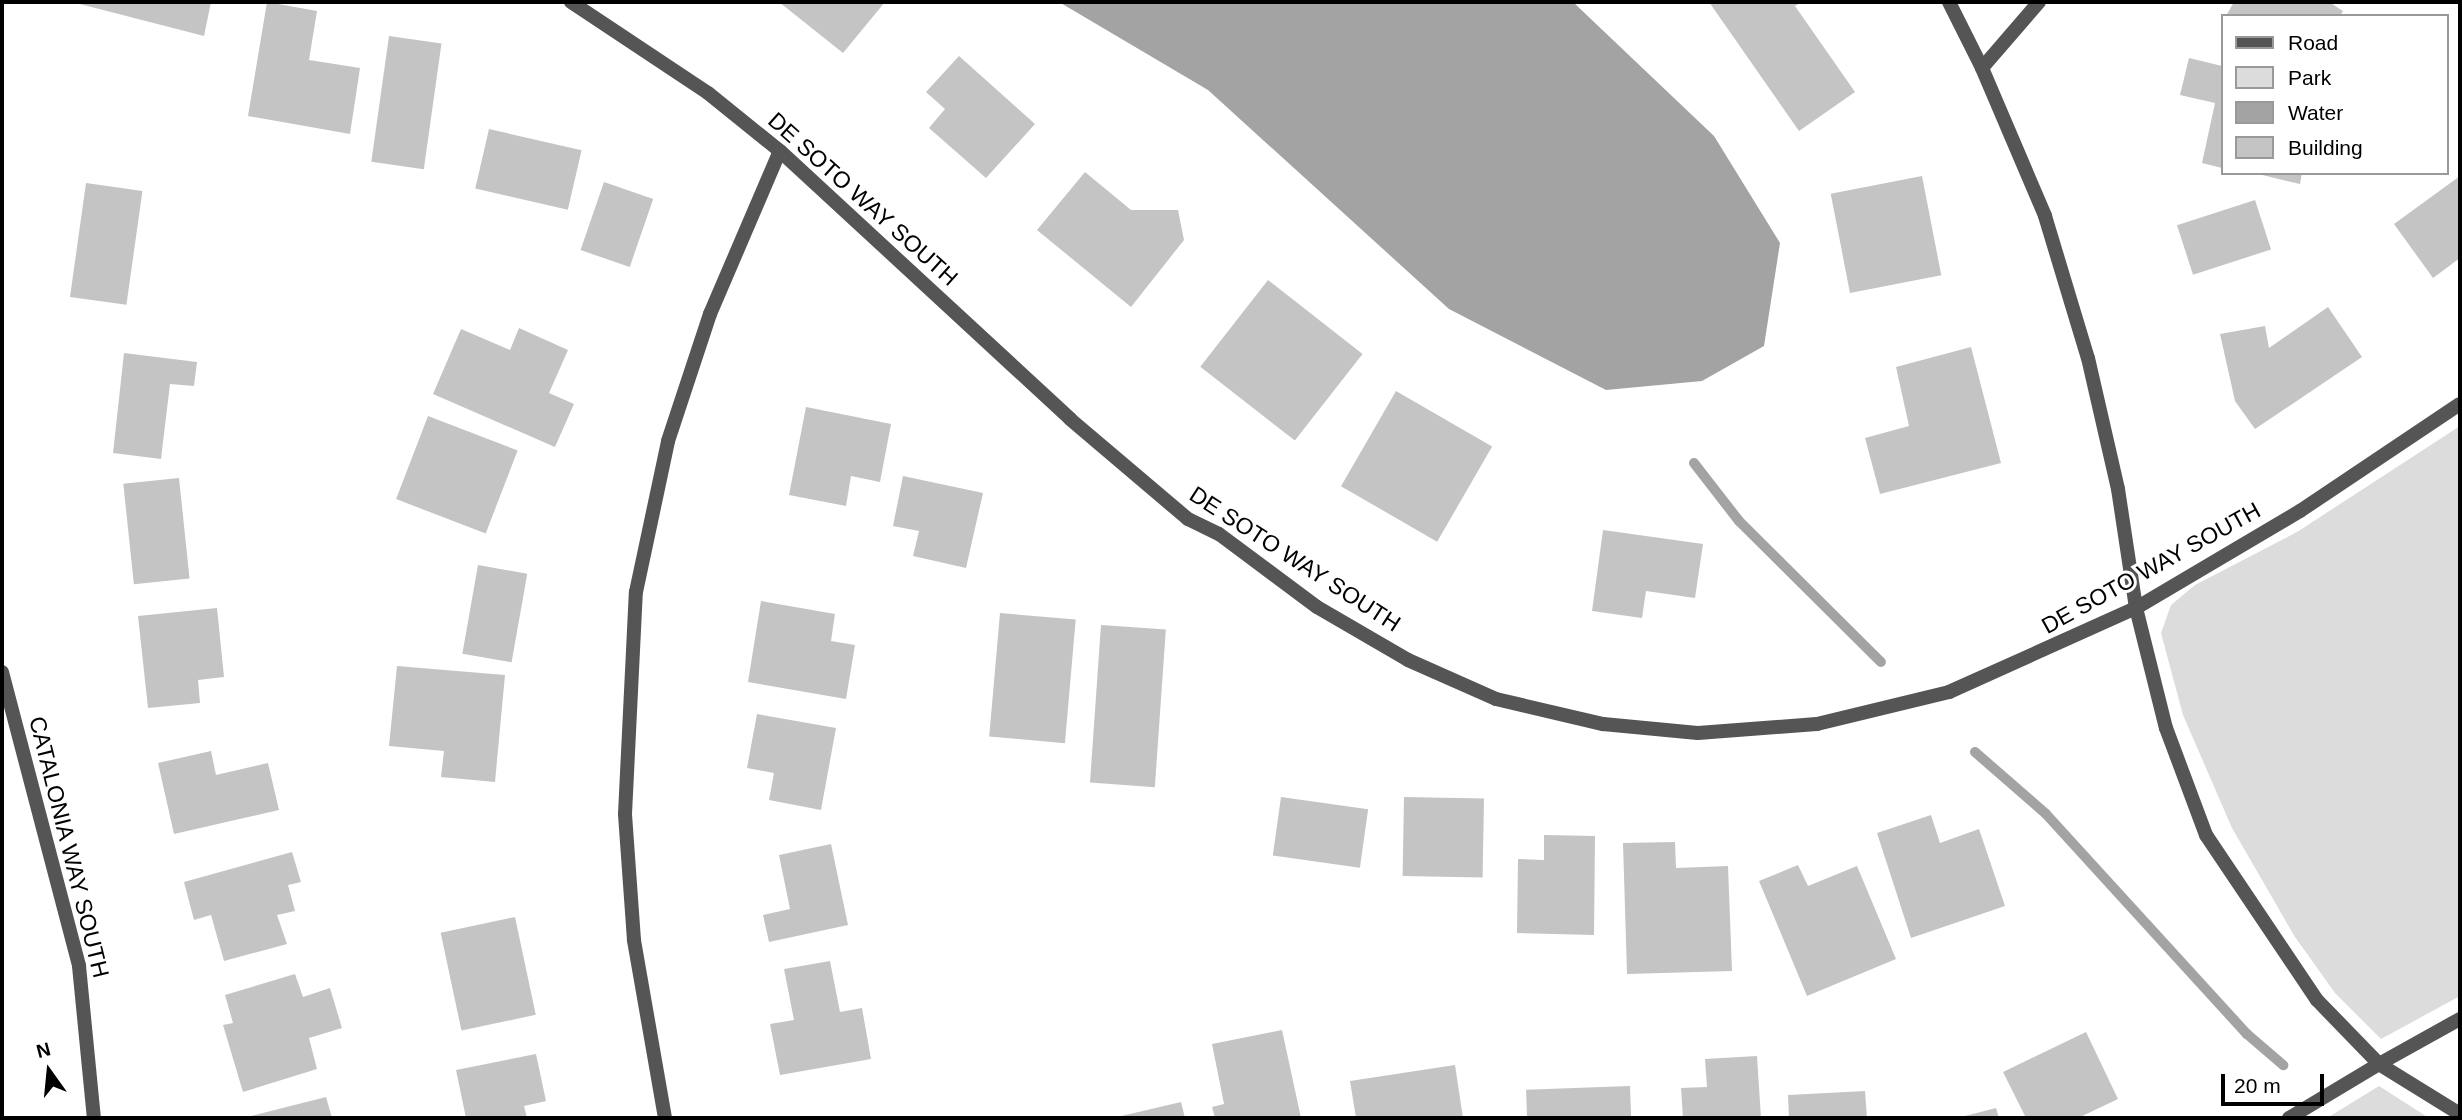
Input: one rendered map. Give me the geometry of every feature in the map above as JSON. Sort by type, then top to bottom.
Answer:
[{"type":"street","name":"DE SOTO WAY SOUTH","points":[[571,2],[708,93],[780,152],[1070,419],[1188,519],[1219,534],[1317,607],[1408,660],[1496,699],[1603,724],[1698,733],[1817,724],[1949,692],[2136,608],[2300,511],[2460,404]]},
{"type":"street","points":[[1948,2],[1982,68],[2045,216],[2088,358],[2118,489],[2136,608],[2166,728],[2206,835],[2317,1000],[2379,1063],[2460,1114]]},
{"type":"street","points":[[1982,68],[2039,2]]},
{"type":"street","points":[[665,1118],[634,940],[625,814],[636,592],[668,441],[701,339],[780,152]]},
{"type":"street","name":"CATALONIA WAY SOUTH","points":[[2,672],[79,966],[94,1118]]},
{"type":"street","points":[[2289,1118],[2460,1018]]},
{"type":"green space","points":[[2460,426],[2460,996],[2381,1039],[2335,993],[2295,937],[2232,828],[2183,715],[2161,633],[2171,605],[2195,585],[2297,532]]},
{"type":"green space","points":[[2379,1086],[2429,1118],[2327,1118]]},
{"type":"water","points":[[1059,2],[1573,2],[1714,136],[1780,243],[1764,346],[1702,381],[1606,390],[1449,309],[1208,90]]},
{"type":"building","points":[[72,2],[211,2],[204,36]]},
{"type":"building","points":[[267,2],[317,11],[309,60],[360,68],[350,134],[248,116]]},
{"type":"building","points":[[779,2],[885,2],[843,53]]},
{"type":"building","points":[[1709,2],[1802,2],[1795,6],[1855,92],[1799,131]]},
{"type":"building","points":[[2234,2],[2329,2],[2343,11],[2341,14],[2227,14]]},
{"type":"building","points":[[389,36],[441,43],[424,169],[371,162]]},
{"type":"building","points":[[959,56],[1035,124],[986,178],[929,128],[945,109],[926,92]]},
{"type":"building","points":[[2189,58],[2220,66],[2220,168],[2202,163],[2215,103],[2180,95]]},
{"type":"building","points":[[489,129],[582,150],[568,210],[475,188]]},
{"type":"building","points":[[1085,172],[1131,210],[1178,210],[1184,240],[1131,307],[1037,230]]},
{"type":"building","points":[[2262,175],[2302,175],[2300,184]]},
{"type":"building","points":[[1922,176],[1941,275],[1850,293],[1831,194]]},
{"type":"building","points":[[2460,176],[2460,258],[2433,278],[2394,224]]},
{"type":"building","points":[[604,182],[653,199],[630,267],[581,250]]},
{"type":"building","points":[[86,183],[142,191],[126,305],[70,297]]},
{"type":"building","points":[[2255,200],[2271,249],[2193,275],[2177,225]]},
{"type":"building","points":[[1268,280],[1363,354],[1295,441],[1200,367]]},
{"type":"building","points":[[2328,307],[2362,357],[2255,429],[2235,401],[2220,334],[2265,326],[2269,348]]},
{"type":"building","points":[[519,328],[568,350],[549,393],[574,404],[555,447],[433,394],[461,329],[510,350]]},
{"type":"building","points":[[1971,347],[2001,463],[1880,494],[1865,438],[1909,426],[1896,367]]},
{"type":"building","points":[[124,353],[197,362],[194,386],[170,384],[161,459],[113,453]]},
{"type":"building","points":[[1396,391],[1492,446],[1437,542],[1341,486]]},
{"type":"building","points":[[806,407],[891,424],[880,482],[851,476],[846,506],[789,495]]},
{"type":"building","points":[[428,416],[518,450],[486,533],[396,499]]},
{"type":"building","points":[[903,476],[983,493],[966,568],[913,556],[919,531],[893,526]]},
{"type":"building","points":[[179,478],[190,578],[134,584],[123,484]]},
{"type":"building","points":[[1603,530],[1703,544],[1695,598],[1646,591],[1642,618],[1592,611]]},
{"type":"building","points":[[478,565],[527,574],[512,662],[462,654]]},
{"type":"building","points":[[761,601],[835,614],[831,641],[855,645],[846,699],[748,682]]},
{"type":"building","points":[[217,608],[224,677],[198,680],[200,703],[148,708],[138,616]]},
{"type":"building","points":[[1000,613],[1076,620],[1065,743],[989,737]]},
{"type":"building","points":[[1101,625],[1166,630],[1155,787],[1090,783]]},
{"type":"building","points":[[397,666],[505,675],[495,782],[441,777],[444,751],[389,746]]},
{"type":"building","points":[[757,714],[836,728],[821,810],[769,800],[774,773],[747,768]]},
{"type":"building","points":[[211,751],[216,775],[268,763],[279,810],[174,834],[158,763]]},
{"type":"building","points":[[1281,797],[1368,809],[1360,868],[1273,855]]},
{"type":"building","points":[[1404,797],[1484,798],[1483,877],[1403,876]]},
{"type":"building","points":[[1931,815],[1940,843],[1979,829],[2005,906],[1911,938],[1877,833]]},
{"type":"building","points":[[1544,835],[1595,836],[1594,935],[1517,933],[1518,859],[1544,860]]},
{"type":"building","points":[[1675,842],[1676,868],[1728,866],[1732,971],[1627,974],[1623,843]]},
{"type":"building","points":[[831,844],[848,925],[769,942],[763,915],[790,909],[779,855]]},
{"type":"building","points":[[292,852],[301,882],[288,885],[295,911],[277,915],[287,944],[224,961],[211,915],[194,920],[184,882]]},
{"type":"building","points":[[1798,865],[1808,886],[1857,866],[1896,959],[1807,996],[1759,881]]},
{"type":"building","points":[[515,917],[536,1015],[461,1031],[441,933]]},
{"type":"building","points":[[830,961],[840,1012],[862,1008],[871,1059],[780,1075],[770,1024],[794,1020],[784,969]]},
{"type":"building","points":[[295,974],[303,997],[330,988],[342,1028],[309,1038],[317,1069],[243,1092],[223,1025],[233,1023],[225,995]]},
{"type":"building","points":[[1282,1030],[1301,1118],[1215,1118],[1212,1107],[1224,1104],[1212,1044]]},
{"type":"building","points":[[2086,1032],[2118,1099],[2078,1118],[2026,1118],[2003,1072]]},
{"type":"building","points":[[536,1054],[546,1101],[524,1106],[527,1118],[466,1118],[456,1070]]},
{"type":"building","points":[[1757,1056],[1761,1118],[1683,1118],[1681,1088],[1707,1087],[1705,1059]]},
{"type":"building","points":[[1455,1065],[1463,1118],[1356,1118],[1350,1081]]},
{"type":"building","points":[[1630,1086],[1631,1118],[1527,1118],[1526,1090]]},
{"type":"building","points":[[1865,1091],[1867,1118],[1789,1118],[1788,1095]]},
{"type":"building","points":[[326,1097],[332,1118],[251,1118],[251,1116]]},
{"type":"building","points":[[1181,1102],[1185,1118],[1117,1118],[1117,1117]]},
{"type":"building","points":[[1996,1108],[1999,1118],[1961,1117]]},
{"type":"waterway","points":[[1694,463],[1739,521],[1881,662]]},
{"type":"waterway","points":[[1975,752],[2046,814],[2247,1034],[2283,1065]]}]
